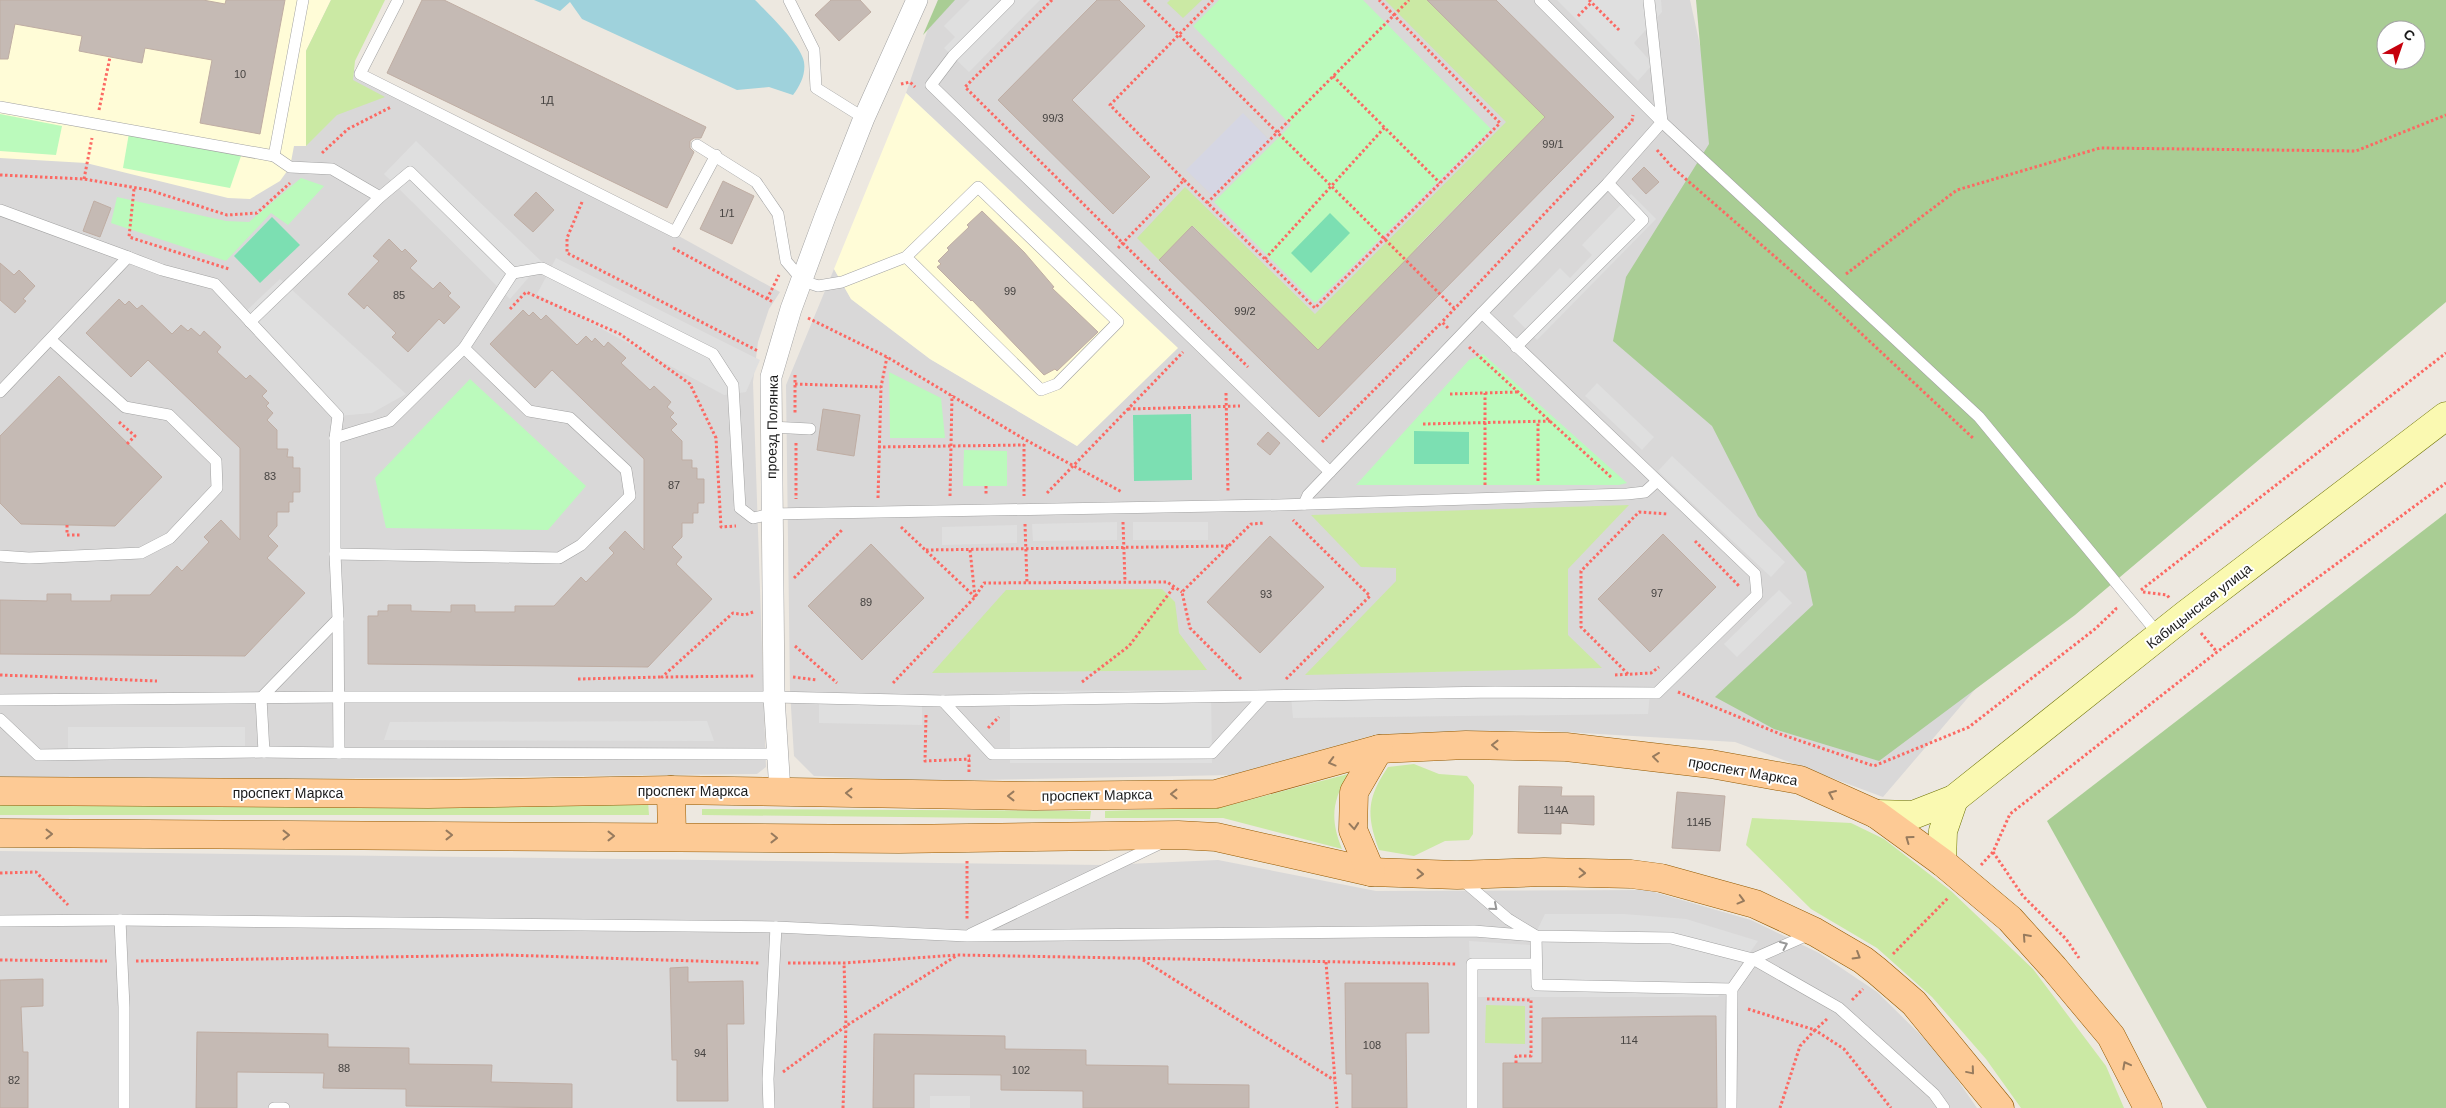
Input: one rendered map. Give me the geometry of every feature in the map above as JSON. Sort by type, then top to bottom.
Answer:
[{"type":"main road","name":"проспект Маркса","points":[[0,791],[428,794],[671,790],[977,796],[1216,794],[1379,749],[1466,745],[1566,747],[1711,764],[1800,780],[1876,814],[1942,862],[2010,919],[2111,1036],[2148,1108]]},
{"type":"main road","points":[[1371,872],[1353,830],[1354,792],[1379,749]]},
{"type":"main road","points":[[671,790],[672,837]]},
{"type":"main road","points":[[237,835],[238,792]]},
{"type":"main road","points":[[0,833],[967,839],[1178,835],[1216,837],[1371,872],[1457,875],[1544,872],[1631,874],[1661,878],[1755,904],[1815,932],[1863,960],[1914,1003],[2000,1108]]},
{"type":"street","name":"проезд Полянка","points":[[780,791],[774,697],[776,675],[768,512],[771,377],[800,314],[811,284],[864,118],[916,0]]},
{"type":"street","name":"Кабицынская улица","points":[[1876,814],[1913,815],[1954,799],[2160,636],[2446,416]]},
{"type":"street","points":[[1942,862],[1943,831],[1954,799]]},
{"type":"lane","points":[[274,156],[303,0]]},
{"type":"lane","points":[[398,0],[360,74],[675,232],[716,155]]},
{"type":"lane","points":[[789,0],[814,50],[816,88],[864,118]]},
{"type":"lane","points":[[1010,0],[953,56],[931,85],[1330,472]]},
{"type":"lane","points":[[1540,0],[1662,122],[1833,284],[1979,417],[2160,636]]},
{"type":"lane","points":[[1304,504],[1308,495],[1608,183],[1662,122],[1649,1]]},
{"type":"lane","points":[[0,107],[274,156],[290,167],[332,169],[380,197]]},
{"type":"lane","points":[[698,145],[756,182],[778,214],[786,261],[811,284],[842,282],[906,257],[978,187],[1118,322],[1057,384],[1041,390],[906,257]]},
{"type":"lane","points":[[250,322],[380,197],[410,172],[513,272]]},
{"type":"lane","points":[[1516,347],[1643,220],[1608,183]]},
{"type":"lane","points":[[0,210],[162,270],[216,284],[338,416],[335,438],[335,554],[340,697],[339,753]]},
{"type":"lane","points":[[0,392],[128,257]]},
{"type":"lane","points":[[335,438],[390,421],[464,348],[513,272],[542,268],[713,354],[733,385],[740,508],[753,518],[768,512],[1024,506],[1123,508],[1627,494],[1645,492],[1656,482]]},
{"type":"lane","points":[[0,700],[340,697],[774,697],[943,701],[1495,692],[1657,693],[1757,595],[1755,574],[1656,482],[1649,470],[1482,313]]},
{"type":"lane","points":[[0,556],[29,558],[140,553],[170,538],[217,488],[216,461],[169,415],[125,407],[50,340]]},
{"type":"lane","points":[[335,554],[559,558],[581,545],[630,496],[626,470],[570,418],[529,411],[464,348]]},
{"type":"lane","points":[[771,427],[810,428]]},
{"type":"lane","points":[[264,752],[261,698],[338,619]]},
{"type":"lane","points":[[943,701],[992,754],[1212,753],[1263,697]]},
{"type":"lane","points":[[0,719],[38,755],[264,752],[778,754]]},
{"type":"lane","points":[[967,936],[1178,835]]},
{"type":"lane","points":[[1457,875],[1508,919],[1536,936]]},
{"type":"lane","points":[[120,920],[123,961],[124,1108]]},
{"type":"lane","points":[[0,921],[120,920],[776,927],[967,936],[1474,931],[1536,936],[1671,938],[1753,959],[1840,1008],[1934,1094],[1944,1108]]},
{"type":"lane","points":[[769,1108],[768,1079],[776,927]]},
{"type":"lane","points":[[1731,1108],[1732,988],[1753,959],[1815,932]]},
{"type":"lane","points":[[1536,936],[1537,985],[1732,988]]},
{"type":"lane","points":[[1472,1108],[1472,964],[1536,964]]},
{"type":"lane","points":[[274,1108],[284,1108]]},
{"type":"path","points":[[949,102],[1052,0]]},
{"type":"path","points":[[1144,0],[1454,308]]},
{"type":"path","points":[[1213,0],[1110,105],[1315,308],[1500,123],[1379,0]]},
{"type":"path","points":[[1207,203],[1409,0]]},
{"type":"path","points":[[1589,0],[1620,31]]},
{"type":"path","points":[[1334,76],[1440,183]]},
{"type":"path","points":[[900,85],[910,82],[922,93]]},
{"type":"path","points":[[965,87],[1254,373]]},
{"type":"path","points":[[1311,454],[1442,322],[1632,121],[1633,108]]},
{"type":"path","points":[[1833,284],[1957,190],[2100,148],[2356,151],[2446,114]]},
{"type":"path","points":[[1632,121],[1672,167],[1834,308],[1977,442]]},
{"type":"path","points":[[1265,259],[1385,127]]},
{"type":"path","points":[[1108,258],[1184,180]]},
{"type":"path","points":[[134,189],[129,237],[228,269]]},
{"type":"path","points":[[583,199],[567,238],[567,253],[767,355]]},
{"type":"path","points":[[800,314],[811,284]]},
{"type":"path","points":[[507,313],[526,292],[620,334],[690,384],[716,438],[721,527],[762,525],[768,512],[796,504],[795,372]]},
{"type":"path","points":[[800,314],[807,323]]},
{"type":"path","points":[[800,314],[887,357],[1024,439],[1139,501],[1123,501],[1125,582]]},
{"type":"path","points":[[1442,322],[1551,421],[1627,494],[1639,512]]},
{"type":"path","points":[[1024,506],[1038,503],[1187,347]]},
{"type":"path","points":[[2138,592],[2446,353]]},
{"type":"path","points":[[878,505],[881,386],[887,357]]},
{"type":"path","points":[[795,384],[881,386]]},
{"type":"path","points":[[1226,384],[1228,500]]},
{"type":"path","points":[[1450,394],[1518,392]]},
{"type":"path","points":[[1485,393],[1485,489]]},
{"type":"path","points":[[950,504],[952,395]]},
{"type":"path","points":[[1128,409],[1248,406]]},
{"type":"path","points":[[112,416],[135,436],[128,444]]},
{"type":"path","points":[[1423,424],[1551,421]]},
{"type":"path","points":[[1538,422],[1538,490]]},
{"type":"path","points":[[1316,435],[1323,442]]},
{"type":"path","points":[[1024,439],[1027,583]]},
{"type":"path","points":[[878,447],[1024,445]]},
{"type":"path","points":[[1780,1108],[1800,1046],[1840,1008],[1858,996],[1877,971],[1993,852],[2010,814],[2217,652],[2446,483]]},
{"type":"path","points":[[1628,674],[1581,628],[1581,571],[1639,512],[1667,513],[1674,520]]},
{"type":"path","points":[[1286,679],[1370,596],[1294,520],[1287,521]]},
{"type":"path","points":[[1182,592],[1251,524],[1271,522]]},
{"type":"path","points":[[66,525],[66,534],[81,535]]},
{"type":"path","points":[[891,528],[901,527],[975,597]]},
{"type":"path","points":[[793,579],[842,529],[852,529]]},
{"type":"path","points":[[1694,540],[1740,587],[1733,594]]},
{"type":"path","points":[[926,550],[1229,546]]},
{"type":"path","points":[[970,550],[975,597]]},
{"type":"path","points":[[893,683],[975,597],[984,583],[1167,582],[1182,592],[1190,628],[1241,679]]},
{"type":"path","points":[[1087,686],[1078,686],[1129,646],[1174,587]]},
{"type":"path","points":[[1651,673],[1664,686],[1780,734],[1874,766],[1969,727],[2095,629],[2116,609],[2110,602]]},
{"type":"path","points":[[760,609],[745,615],[733,613],[662,676],[776,675],[820,681]]},
{"type":"path","points":[[793,644],[837,683]]},
{"type":"path","points":[[1610,676],[1651,673],[1666,661]]},
{"type":"path","points":[[1231,680],[1250,679]]},
{"type":"path","points":[[1277,679],[1296,679]]},
{"type":"path","points":[[828,682],[846,683]]},
{"type":"path","points":[[884,683],[902,683]]},
{"type":"path","points":[[926,700],[925,761],[970,759]]},
{"type":"path","points":[[0,873],[36,872],[83,920]]},
{"type":"path","points":[[0,960],[123,961],[506,955],[774,964],[844,963],[957,956],[1472,964]]},
{"type":"path","points":[[768,1079],[786,1071],[846,1026],[957,956]]},
{"type":"path","points":[[1143,960],[1334,1080]]},
{"type":"path","points":[[1326,962],[1337,1108]]},
{"type":"path","points":[[843,1108],[846,1026],[844,963]]},
{"type":"path","points":[[1516,1063],[1516,1056],[1531,1056],[1531,1000]]},
{"type":"path","points":[[1732,1003],[1815,1030],[1844,1049],[1890,1108]]},
{"type":"shaded area","points":[[0,0],[340,0],[344,65],[581,182],[780,292],[769,309],[758,342],[753,382],[766,767],[757,774],[0,782]]},
{"type":"shaded area","points":[[0,0],[331,0],[306,51],[306,146],[294,146],[290,167],[280,181],[250,199],[228,198],[86,163],[0,158]]},
{"type":"shaded area","points":[[938,0],[1690,0],[1713,104],[2048,604],[1883,797],[1735,742],[1531,730],[1374,735],[1232,775],[924,781],[814,776],[794,756],[790,691],[786,385],[834,269],[851,299],[930,359],[1077,446],[1177,348],[906,93]]},
{"type":"shaded area","points":[[970,0],[1040,0],[969,72],[944,48],[955,37],[944,26]]},
{"type":"shaded area","points":[[1557,0],[1661,0],[1662,12],[1634,43],[1653,64],[1638,81]]},
{"type":"shaded area","points":[[906,93],[1178,348],[1077,446],[930,359],[851,299],[834,269]]},
{"type":"shaded area","points":[[1243,113],[1269,140],[1213,196],[1186,170]]},
{"type":"shaded area","points":[[416,141],[542,262],[510,299],[384,174]]},
{"type":"shaded area","points":[[1631,194],[1656,219],[1537,340],[1513,316],[1560,268],[1570,278],[1592,255],[1582,245]]},
{"type":"shaded area","points":[[556,258],[760,360],[746,392],[724,395],[537,294]]},
{"type":"shaded area","points":[[280,279],[406,394],[372,413],[338,416],[243,314]]},
{"type":"shaded area","points":[[1597,383],[1654,437],[1642,450],[1585,396]]},
{"type":"shaded area","points":[[1672,456],[1785,562],[1771,577],[1658,471]]},
{"type":"shaded area","points":[[1117,522],[1117,540],[1033,541],[1032,524]]},
{"type":"shaded area","points":[[1133,522],[1208,522],[1208,540],[1133,540]]},
{"type":"shaded area","points":[[1017,525],[1017,543],[942,545],[942,527]]},
{"type":"shaded area","points":[[1779,590],[1792,603],[1737,657],[1724,644]]},
{"type":"shaded area","points":[[1211,690],[1212,763],[1010,763],[1010,691]]},
{"type":"shaded area","points":[[1650,693],[1648,714],[1293,718],[1291,696]]},
{"type":"shaded area","points":[[819,699],[922,700],[922,725],[819,723]]},
{"type":"shaded area","points":[[707,721],[714,741],[384,740],[390,722]]},
{"type":"shaded area","points":[[68,727],[245,727],[245,754],[68,754]]},
{"type":"shaded area","points":[[0,851],[1104,865],[1218,860],[1376,891],[1647,890],[1751,920],[1819,953],[1877,992],[1938,1052],[1977,1108],[0,1108]]},
{"type":"shaded area","points":[[1545,914],[1624,914],[1686,919],[1758,941],[1718,997],[1471,997],[1469,941],[1530,945]]},
{"type":"shaded area","points":[[930,1096],[970,1096],[970,1108],[930,1108]]},
{"type":"green space","points":[[331,0],[385,0],[355,61],[353,80],[385,97],[337,115],[306,146],[306,51]]},
{"type":"green space","points":[[938,0],[955,0],[923,35]]},
{"type":"green space","points":[[1170,0],[1202,0],[1183,18],[1167,3]]},
{"type":"green space","points":[[1219,0],[1363,0],[1491,129],[1315,303],[1214,202],[1291,125],[1193,26]]},
{"type":"green space","points":[[1385,0],[1427,0],[1545,117],[1417,247],[1451,282],[1400,266],[1318,350],[1193,226],[1159,260],[1137,238],[1185,187],[1315,314],[1506,122]]},
{"type":"green space","points":[[1696,0],[2446,0],[2446,302],[2075,615],[1879,761],[1774,729],[1715,697],[1813,605],[1806,572],[1758,516],[1712,426],[1613,341],[1626,277],[1709,144]]},
{"type":"green space","points":[[0,114],[62,126],[56,155],[0,151]]},
{"type":"green space","points":[[129,133],[241,156],[230,188],[123,168]]},
{"type":"green space","points":[[301,178],[324,186],[288,225],[271,213],[226,261],[111,223],[117,197],[226,221],[249,222]]},
{"type":"green space","points":[[1330,213],[1350,233],[1311,273],[1291,253]]},
{"type":"green space","points":[[272,217],[300,245],[260,283],[234,256]]},
{"type":"green space","points":[[1483,354],[1627,483],[1619,485],[1356,485],[1469,360]]},
{"type":"green space","points":[[889,372],[941,398],[945,438],[890,438]]},
{"type":"green space","points":[[470,379],[586,486],[548,530],[386,528],[375,478]]},
{"type":"green space","points":[[1191,414],[1192,480],[1134,481],[1133,415]]},
{"type":"green space","points":[[1414,431],[1469,432],[1469,464],[1414,464]]},
{"type":"green space","points":[[964,450],[1007,451],[1007,486],[963,486]]},
{"type":"green space","points":[[1629,505],[1568,569],[1568,635],[1602,668],[1305,675],[1396,581],[1396,568],[1361,567],[1311,515]]},
{"type":"green space","points":[[2446,513],[2446,1108],[2207,1108],[2047,821]]},
{"type":"green space","points":[[1162,589],[1175,602],[1179,633],[1207,670],[932,673],[1006,590]]},
{"type":"green space","points":[[1414,764],[1439,774],[1467,776],[1474,785],[1473,834],[1469,840],[1445,841],[1414,856],[1379,850],[1372,826],[1372,797],[1388,767]]},
{"type":"green space","points":[[1348,774],[1339,793],[1334,811],[1336,829],[1342,849],[1223,818],[1105,818],[1105,811],[1223,807]]},
{"type":"green space","points":[[648,801],[649,815],[0,815],[0,802]]},
{"type":"green space","points":[[702,809],[1091,811],[1090,819],[702,815]]},
{"type":"green space","points":[[1752,818],[1851,823],[1884,839],[1951,891],[2033,969],[2106,1066],[2124,1108],[2021,1108],[1986,1059],[1932,997],[1877,948],[1811,909],[1746,845]]},
{"type":"green space","points":[[1486,1005],[1525,1006],[1525,1044],[1485,1043]]},
{"type":"water","points":[[534,0],[755,0],[783,29],[797,47],[804,62],[803,75],[793,95],[769,87],[737,90],[582,19],[570,2],[560,11]]},
{"type":"building","points":[[0,0],[203,0],[225,4],[226,0],[285,0],[260,134],[200,123],[212,60],[145,48],[142,63],[79,51],[82,36],[15,24],[8,59],[0,59]]},
{"type":"building","points":[[422,0],[444,0],[706,127],[701,138],[694,138],[690,141],[690,148],[694,152],[667,208],[387,73]]},
{"type":"building","points":[[831,0],[860,0],[871,12],[839,41],[815,15]]},
{"type":"building","points":[[1097,0],[1119,0],[1145,26],[1072,100],[1150,177],[1113,214],[998,100]]},
{"type":"building","points":[[1427,0],[1496,0],[1614,117],[1319,417],[1159,260],[1192,226],[1318,350],[1545,117]]},
{"type":"building","points":[[1644,167],[1659,182],[1646,194],[1632,179]]},
{"type":"building","points":[[723,181],[754,196],[732,244],[700,229]]},
{"type":"building","points":[[536,192],[554,210],[533,232],[514,215]]},
{"type":"building","points":[[94,201],[111,208],[100,237],[83,231]]},
{"type":"building","points":[[982,211],[1024,252],[1054,287],[1052,288],[1098,332],[1057,371],[1055,369],[1044,375],[972,300],[937,267],[941,264],[938,261],[949,250],[947,248],[969,227],[967,225]]},
{"type":"building","points":[[389,239],[402,252],[405,249],[417,261],[410,268],[433,289],[440,282],[451,293],[448,296],[460,307],[444,324],[439,319],[408,352],[392,337],[396,333],[367,305],[364,309],[348,294],[379,261],[373,256]]},
{"type":"building","points":[[0,263],[14,275],[19,270],[35,286],[23,299],[26,301],[15,313],[0,300]]},
{"type":"building","points":[[119,299],[125,305],[129,301],[137,309],[142,305],[172,334],[181,325],[188,331],[191,328],[200,336],[204,331],[221,347],[217,352],[246,379],[250,375],[267,391],[262,396],[269,403],[266,406],[273,413],[267,420],[277,430],[277,449],[288,449],[287,457],[293,457],[293,468],[300,468],[300,492],[293,492],[293,502],[289,502],[289,512],[277,512],[277,526],[268,536],[278,546],[267,558],[305,593],[245,656],[0,654],[0,600],[47,601],[47,594],[71,594],[71,601],[111,601],[111,595],[150,595],[177,566],[182,571],[209,542],[204,537],[221,520],[240,540],[240,448],[148,360],[131,377],[86,333]]},
{"type":"building","points":[[523,310],[529,316],[533,312],[541,320],[546,315],[577,345],[586,336],[592,342],[595,338],[604,347],[608,342],[626,358],[621,363],[650,390],[654,386],[671,402],[667,407],[674,413],[670,417],[677,424],[671,430],[682,441],[682,460],[692,460],[692,468],[697,468],[697,479],[704,479],[704,503],[698,503],[698,513],[693,513],[693,523],[682,523],[682,537],[672,547],[682,557],[676,564],[712,599],[648,667],[368,664],[368,616],[378,616],[378,611],[388,611],[388,605],[411,605],[411,611],[451,612],[451,605],[475,605],[475,612],[515,612],[515,606],[554,606],[581,577],[586,582],[614,553],[609,548],[625,531],[644,550],[644,459],[552,370],[535,388],[490,344]]},
{"type":"building","points":[[59,376],[162,477],[115,526],[21,524],[0,503],[0,436]]},
{"type":"building","points":[[823,409],[860,415],[854,456],[817,450]]},
{"type":"building","points":[[1268,432],[1280,443],[1270,455],[1257,444]]},
{"type":"building","points":[[1663,534],[1716,587],[1650,652],[1598,599]]},
{"type":"building","points":[[1270,536],[1324,587],[1260,653],[1207,602]]},
{"type":"building","points":[[871,544],[924,598],[862,660],[808,606]]},
{"type":"building","points":[[1519,786],[1562,787],[1561,796],[1594,796],[1594,825],[1561,823],[1561,834],[1518,833]]},
{"type":"building","points":[[1677,792],[1725,796],[1720,851],[1672,848]]},
{"type":"building","points":[[688,967],[688,982],[743,981],[744,1024],[727,1024],[728,1101],[677,1101],[677,1060],[672,1060],[670,968]]},
{"type":"building","points":[[43,979],[43,1006],[21,1007],[23,1052],[28,1052],[28,1108],[0,1108],[0,980]]},
{"type":"building","points":[[1345,983],[1428,983],[1429,1033],[1406,1033],[1407,1108],[1352,1108],[1352,1074],[1346,1074]]},
{"type":"building","points":[[1716,1016],[1717,1108],[1503,1108],[1503,1063],[1542,1063],[1542,1018]]},
{"type":"building","points":[[197,1032],[328,1034],[328,1047],[409,1048],[409,1064],[492,1065],[491,1082],[572,1084],[572,1108],[406,1106],[406,1089],[323,1088],[324,1073],[237,1072],[237,1108],[196,1108]]},
{"type":"building","points":[[874,1034],[1005,1036],[1005,1049],[1086,1050],[1086,1065],[1168,1066],[1168,1084],[1249,1085],[1249,1108],[1083,1108],[1083,1091],[1001,1090],[1001,1075],[914,1074],[914,1108],[873,1108]]}]
